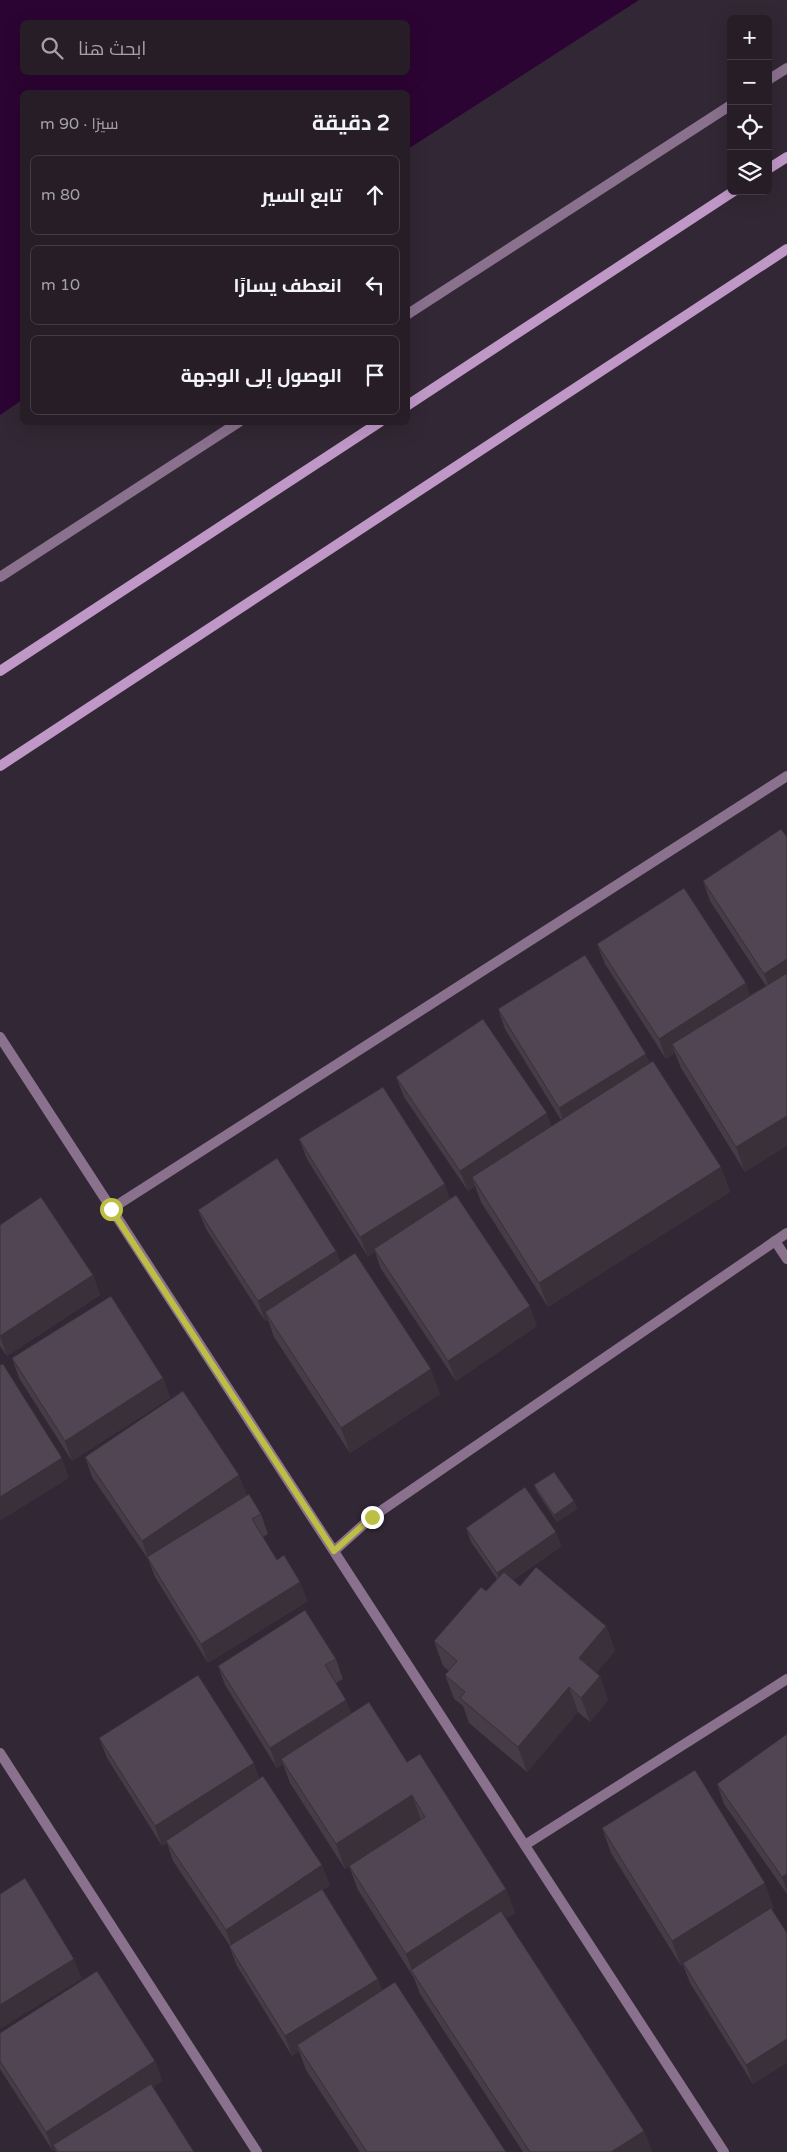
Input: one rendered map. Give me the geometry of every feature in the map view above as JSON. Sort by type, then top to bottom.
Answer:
[{"type":"street","points":[[772,77],[787,68]]},
{"type":"street","points":[[410,313],[729,105]]},
{"type":"street","points":[[772,166],[787,157]]},
{"type":"street","points":[[410,403],[728,195]]},
{"type":"street","points":[[0,766],[787,249]]},
{"type":"street","points":[[0,577],[234,425]]},
{"type":"street","points":[[0,671],[375,425]]},
{"type":"street","points":[[111,1209],[787,776]]},
{"type":"street","points":[[0,1037],[724,2152]]},
{"type":"street","points":[[334,1551],[372,1517],[787,1234]]},
{"type":"street","points":[[775,1241],[787,1259]]},
{"type":"street","points":[[525,1845],[787,1679]]},
{"type":"street","points":[[0,1753],[257,2152]]},
{"type":"shaded area","points":[[0,0],[639,0],[410,148],[410,90],[20,90],[20,401],[0,415]]},
{"type":"building","points":[[781,829],[787,837],[787,959],[764,974],[703,881]]},
{"type":"building","points":[[684,888],[746,983],[659,1039],[597,944]]},
{"type":"building","points":[[585,955],[646,1054],[559,1108],[498,1009]]},
{"type":"building","points":[[787,973],[787,1116],[736,1147],[672,1044]]},
{"type":"building","points":[[483,1019],[547,1113],[460,1171],[396,1077]]},
{"type":"building","points":[[653,1061],[721,1167],[539,1283],[472,1177]]},
{"type":"building","points":[[383,1087],[445,1184],[360,1237],[299,1139]]},
{"type":"building","points":[[277,1158],[336,1251],[258,1301],[198,1210]]},
{"type":"building","points":[[456,1195],[530,1306],[448,1361],[374,1249]]},
{"type":"building","points":[[41,1197],[93,1275],[0,1336],[0,1225]]},
{"type":"building","points":[[355,1253],[431,1369],[341,1428],[265,1312]]},
{"type":"building","points":[[111,1296],[163,1378],[65,1441],[12,1358]]},
{"type":"building","points":[[3,1364],[62,1458],[0,1497],[0,1365]]},
{"type":"building","points":[[183,1391],[239,1475],[142,1541],[85,1457]]},
{"type":"building","points":[[554,1472],[574,1501],[554,1515],[534,1485]]},
{"type":"building","points":[[525,1487],[556,1532],[497,1573],[466,1528]]},
{"type":"building","points":[[249,1494],[261,1514],[252,1519],[277,1560],[284,1555],[300,1582],[201,1644],[147,1557]]},
{"type":"building","points":[[536,1567],[606,1626],[579,1658],[600,1676],[581,1698],[569,1687],[518,1747],[460,1698],[465,1692],[445,1675],[457,1661],[434,1641],[481,1587],[486,1591],[504,1572],[520,1586]]},
{"type":"building","points":[[305,1610],[336,1659],[325,1665],[346,1700],[270,1748],[218,1666]]},
{"type":"building","points":[[198,1675],[254,1763],[155,1826],[99,1738]]},
{"type":"building","points":[[369,1702],[407,1762],[420,1754],[506,1889],[406,1954],[349,1866],[425,1817],[412,1795],[336,1844],[281,1759]]},
{"type":"building","points":[[787,1734],[787,1874],[782,1877],[717,1784]]},
{"type":"building","points":[[695,1770],[765,1883],[672,1941],[602,1828]]},
{"type":"building","points":[[263,1776],[322,1865],[226,1930],[166,1841]]},
{"type":"building","points":[[25,1878],[74,1959],[0,2005],[0,1894]]},
{"type":"building","points":[[322,1889],[378,1979],[285,2036],[229,1946]]},
{"type":"building","points":[[771,1908],[787,1933],[787,2039],[746,2065],[683,1963]]},
{"type":"building","points":[[501,1911],[644,2131],[611,2152],[530,2152],[411,1970]]},
{"type":"building","points":[[97,1971],[155,2061],[46,2132],[0,2061],[0,2033]]},
{"type":"building","points":[[395,1982],[506,2152],[367,2152],[297,2045]]},
{"type":"building","points":[[151,2084],[194,2152],[58,2152],[53,2145]]},
{"type":"route","points":[[111,1209],[334,1551],[372,1517]]}]
